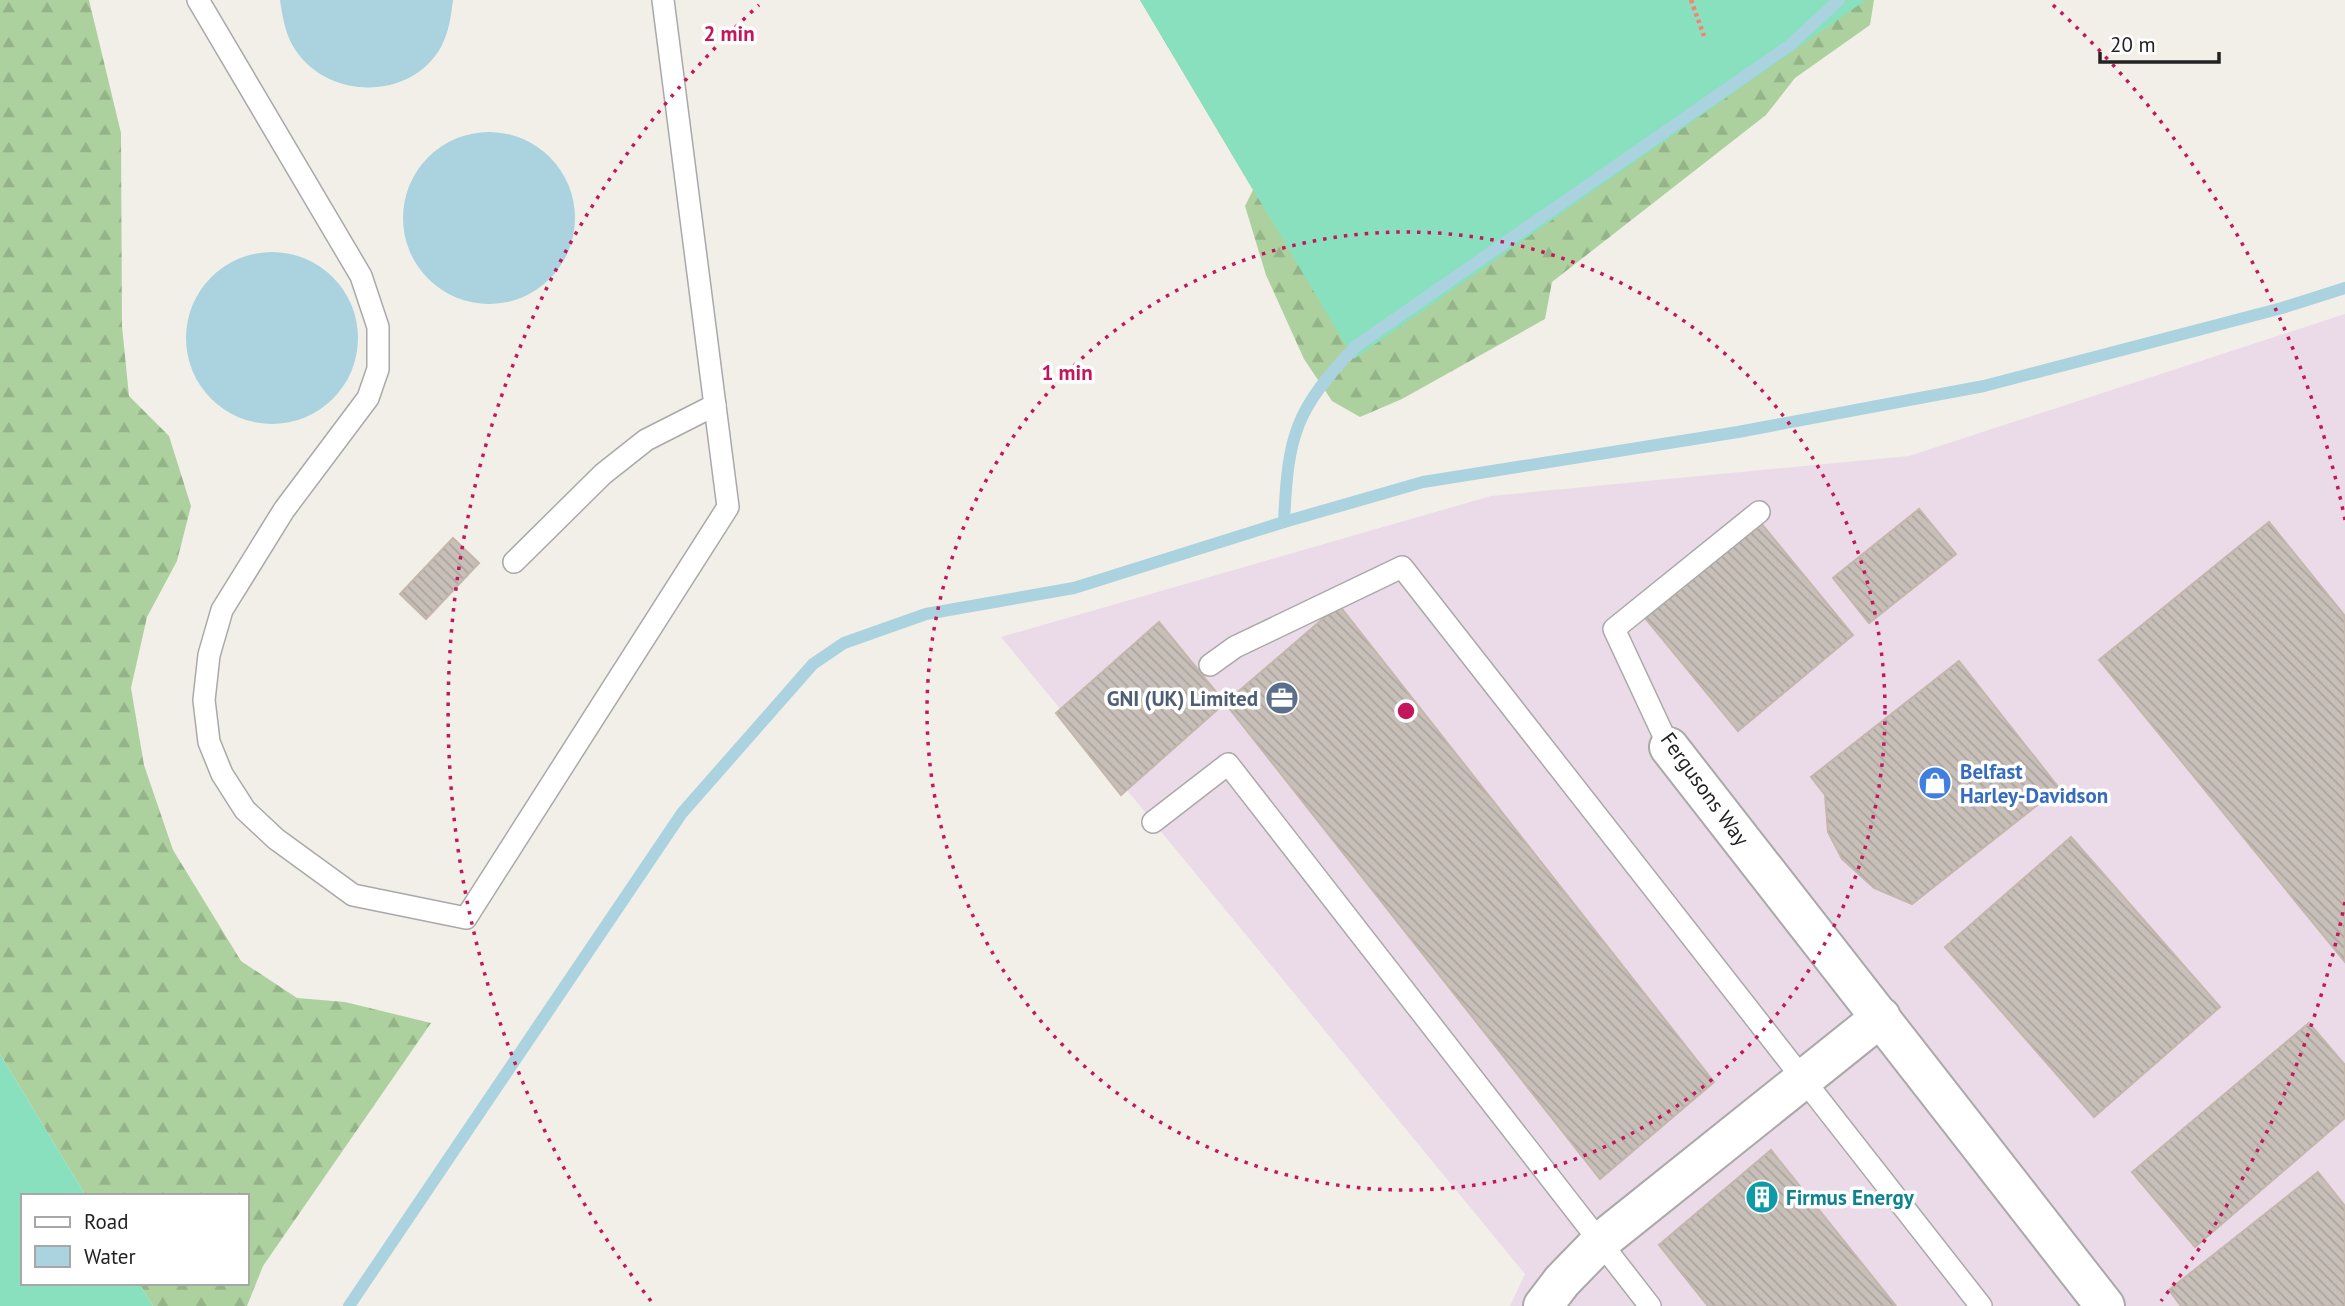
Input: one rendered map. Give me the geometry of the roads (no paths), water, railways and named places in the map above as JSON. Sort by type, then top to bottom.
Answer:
[{"type":"street","name":"Fergusons Way","points":[[1669,747],[2105,1306]]},
{"type":"street","points":[[1543,1306],[1562,1281],[1600,1242],[1881,1017]]},
{"type":"lane","points":[[198,0],[361,276],[378,327],[378,369],[368,398],[249,563],[222,610],[209,655],[204,700],[209,742],[222,774],[245,810],[276,839],[353,895],[466,918],[728,507],[663,0]]},
{"type":"lane","points":[[514,562],[603,474],[646,440],[715,405]]},
{"type":"lane","name":"Fergusons Way","points":[[1669,747],[1614,629],[1759,512]]},
{"type":"lane","points":[[1210,665],[1235,647],[1402,567],[1981,1306]]},
{"type":"lane","points":[[1153,822],[1228,764],[1650,1306]]},
{"type":"water","points":[[280,0],[453,0],[444,41],[428,64],[412,77],[393,84],[372,87],[352,86],[332,80],[314,70],[299,55],[288,36]]},
{"type":"water","points":[[489,132],[522,139],[550,157],[568,185],[575,218],[568,251],[550,279],[522,297],[489,304],[456,297],[428,279],[410,251],[403,218],[410,185],[428,157],[456,139]]},
{"type":"water","points":[[272,252],[305,259],[333,277],[351,305],[358,338],[351,371],[333,399],[305,417],[272,424],[239,417],[211,399],[193,371],[186,338],[193,305],[211,277],[239,259]]},
{"type":"waterway","points":[[1284,522],[1288,466],[1299,425],[1320,388],[1356,346],[1790,45],[1839,0]]},
{"type":"waterway","points":[[349,1306],[682,813],[813,664],[844,643],[926,614],[1074,588],[1284,522],[1423,482],[1738,432],[1984,386],[2282,308],[2345,288]]},
{"type":"place","name":"GNI (UK) Limited","points":[[1282,698]]},
{"type":"place","name":"Belfast Harley-Davidson","points":[[1935,783]]},
{"type":"place","name":"Firmus Energy","points":[[1762,1197]]}]
